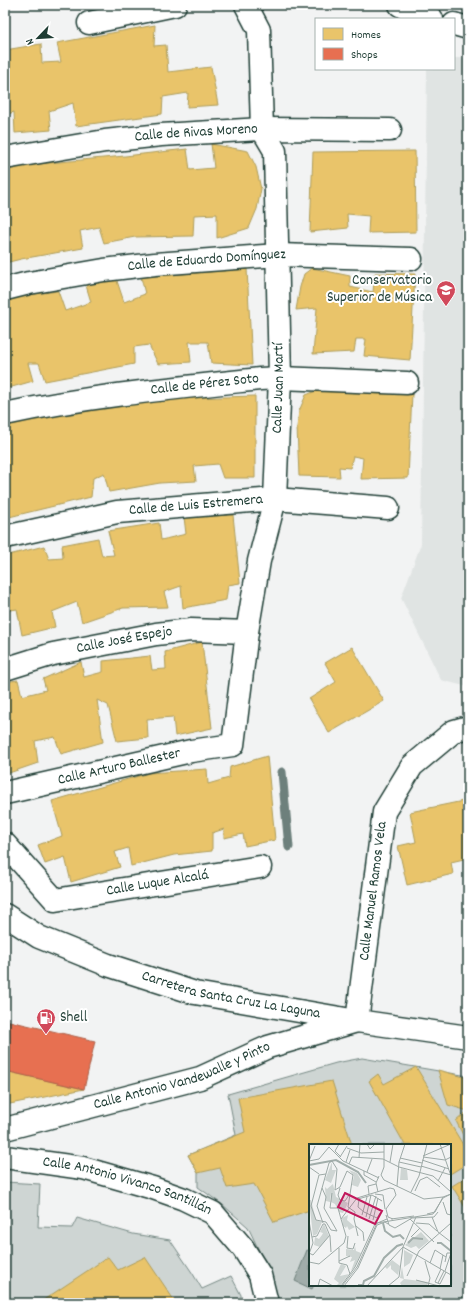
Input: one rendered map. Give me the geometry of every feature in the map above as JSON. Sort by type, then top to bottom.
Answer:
[{"type":"street","points":[[89,23],[175,5]]},
{"type":"street","name":"Calle Juan Martí","points":[[233,745],[247,632],[259,561],[275,499],[280,378],[275,151],[262,129],[259,30],[246,5]]},
{"type":"street","points":[[400,5],[419,16],[428,18]]},
{"type":"street","points":[[455,24],[468,28]]},
{"type":"street","name":"Calle de Rivas Moreno","points":[[5,158],[105,141],[161,135],[262,129],[390,130]]},
{"type":"street","name":"Calle de Eduardo Domínguez","points":[[5,289],[29,283],[104,270],[155,264],[278,255],[411,259]]},
{"type":"street","name":"Calle de Pérez Soto","points":[[5,414],[67,401],[131,392],[280,378],[407,383]]},
{"type":"street","name":"Calle de Luis Estremera","points":[[5,537],[117,512],[275,499],[388,508]]},
{"type":"street","name":"Calle José Espejo","points":[[5,669],[53,654],[156,634],[192,630],[247,632]]},
{"type":"street","name":"Calle Manuel Ramos Vela","points":[[357,1021],[384,812],[412,766],[454,731],[468,728]]},
{"type":"street","name":"Calle Arturo Ballester","points":[[5,793],[191,752],[233,745]]},
{"type":"street","name":"Calle Luque Alcalá","points":[[5,844],[55,900],[260,867]]},
{"type":"street","name":"Carretera Santa Cruz La Laguna","points":[[5,915],[39,937],[108,965],[195,993],[357,1021],[468,1037]]},
{"type":"street","name":"Calle Antonio Vandewalle y Pinto","points":[[5,1129],[200,1078],[268,1047],[357,1021]]},
{"type":"street","name":"Calle Antonio Vivanco Santillán","points":[[5,1157],[83,1168],[153,1188],[184,1199],[213,1213],[243,1248],[260,1275],[267,1303]]},
{"type":"shaded area","name":"Conservatorio Superior de Música","points":[[455,58],[463,58],[468,62],[468,687],[441,680],[401,598],[421,544],[427,70],[455,70]]},
{"type":"shaded area","points":[[362,1058],[468,1076],[468,1303],[277,1303],[272,1278],[248,1227],[223,1205],[198,1187],[198,1173],[188,1155],[236,1135],[228,1094],[336,1063]]},
{"type":"shaded area","points":[[5,1182],[40,1184],[38,1227],[72,1228],[77,1218],[133,1234],[170,1240],[202,1289],[231,1276],[241,1295],[241,1303],[5,1303]]},
{"type":"shaded area","points":[[307,1250],[309,1251],[309,1286],[314,1286],[312,1289],[295,1281]]},
{"type":"building: Homes","points":[[155,25],[154,46],[166,45],[168,72],[211,67],[218,105],[187,107],[188,93],[163,97],[162,114],[76,126],[73,103],[49,111],[51,130],[15,133],[14,112],[5,115],[5,50],[41,44],[42,63],[61,62],[57,43]]},
{"type":"building: Homes","points":[[211,144],[248,151],[256,167],[261,189],[257,209],[249,228],[217,238],[217,214],[194,215],[193,236],[135,237],[104,243],[99,227],[80,231],[83,248],[5,263],[5,171],[27,165],[187,149],[190,170],[214,168]]},
{"type":"building: Homes","points":[[415,151],[416,232],[368,233],[369,216],[347,214],[348,228],[310,232],[313,152]]},
{"type":"building: Homes","points":[[312,268],[350,276],[350,287],[373,292],[375,273],[415,274],[410,360],[364,356],[366,339],[356,339],[354,352],[313,354],[317,308],[296,310],[304,274]]},
{"type":"building: Homes","points":[[247,269],[252,365],[211,363],[208,342],[189,342],[191,362],[158,364],[149,345],[134,347],[134,364],[45,381],[39,363],[28,363],[33,381],[5,389],[5,300],[19,296],[58,291],[65,311],[91,302],[85,282],[116,278],[124,302],[145,294],[141,277]]},
{"type":"building: Homes","points":[[316,391],[412,394],[408,478],[361,479],[363,458],[353,456],[350,468],[339,467],[340,477],[299,476],[297,427],[299,411],[306,395]]},
{"type":"building: Homes","points":[[255,396],[255,478],[223,478],[218,464],[194,466],[196,481],[160,483],[109,492],[104,473],[93,478],[91,497],[5,518],[5,424],[131,400]]},
{"type":"building: Homes","points":[[233,515],[240,583],[228,585],[226,600],[183,608],[181,586],[164,592],[168,607],[123,608],[82,622],[77,602],[52,612],[55,627],[22,635],[17,609],[5,611],[5,556],[44,546],[49,559],[63,558],[62,545],[98,538],[102,556],[114,555],[108,531],[159,523],[161,540],[186,534],[184,517]]},
{"type":"building: Homes","points":[[202,642],[212,728],[175,736],[173,717],[147,719],[148,738],[117,741],[108,705],[97,700],[103,742],[61,754],[55,737],[35,741],[38,763],[6,774],[5,682],[18,680],[22,696],[46,690],[43,679],[81,662],[84,677],[103,672],[103,661],[150,656],[152,670],[166,669],[165,652]]},
{"type":"building: Homes","points":[[352,647],[384,701],[329,733],[309,699],[336,682],[325,663]]},
{"type":"building: Homes","points":[[267,756],[275,840],[245,846],[243,834],[224,838],[224,829],[212,833],[212,851],[174,855],[131,866],[128,848],[115,852],[120,867],[71,882],[65,857],[45,864],[38,845],[62,836],[52,801],[149,773],[207,769],[208,784],[229,778],[230,767]]},
{"type":"building: Homes","points":[[468,800],[468,858],[451,862],[453,874],[407,885],[398,846],[416,842],[410,812]]},
{"type":"building: Homes","points":[[416,1067],[468,1153],[468,1163],[451,1173],[451,1144],[404,1144],[369,1081],[378,1074],[384,1084]]},
{"type":"building: Homes","points":[[438,1070],[468,1078],[468,1111],[448,1105]]},
{"type":"building: Homes","points":[[5,1071],[84,1089],[5,1105]]},
{"type":"building: Homes","points":[[332,1081],[352,1144],[309,1144],[309,1210],[274,1222],[254,1184],[227,1188],[220,1168],[198,1173],[188,1155],[245,1132],[238,1098]]},
{"type":"building: Homes","points":[[468,1111],[468,1136],[463,1135],[456,1121]]},
{"type":"building: Homes","points":[[468,1176],[468,1212],[452,1186]]},
{"type":"building: Homes","points":[[108,1257],[118,1270],[145,1257],[176,1303],[39,1303]]},
{"type":"building: Shops","points":[[5,1020],[95,1041],[84,1089],[5,1071]]},
{"type":"waterway","points":[[282,772],[289,847]]},
{"type":"place","name":"Conservatorio Superior de Música","points":[[446,307]]},
{"type":"place","name":"Shell","points":[[46,1035]]}]
